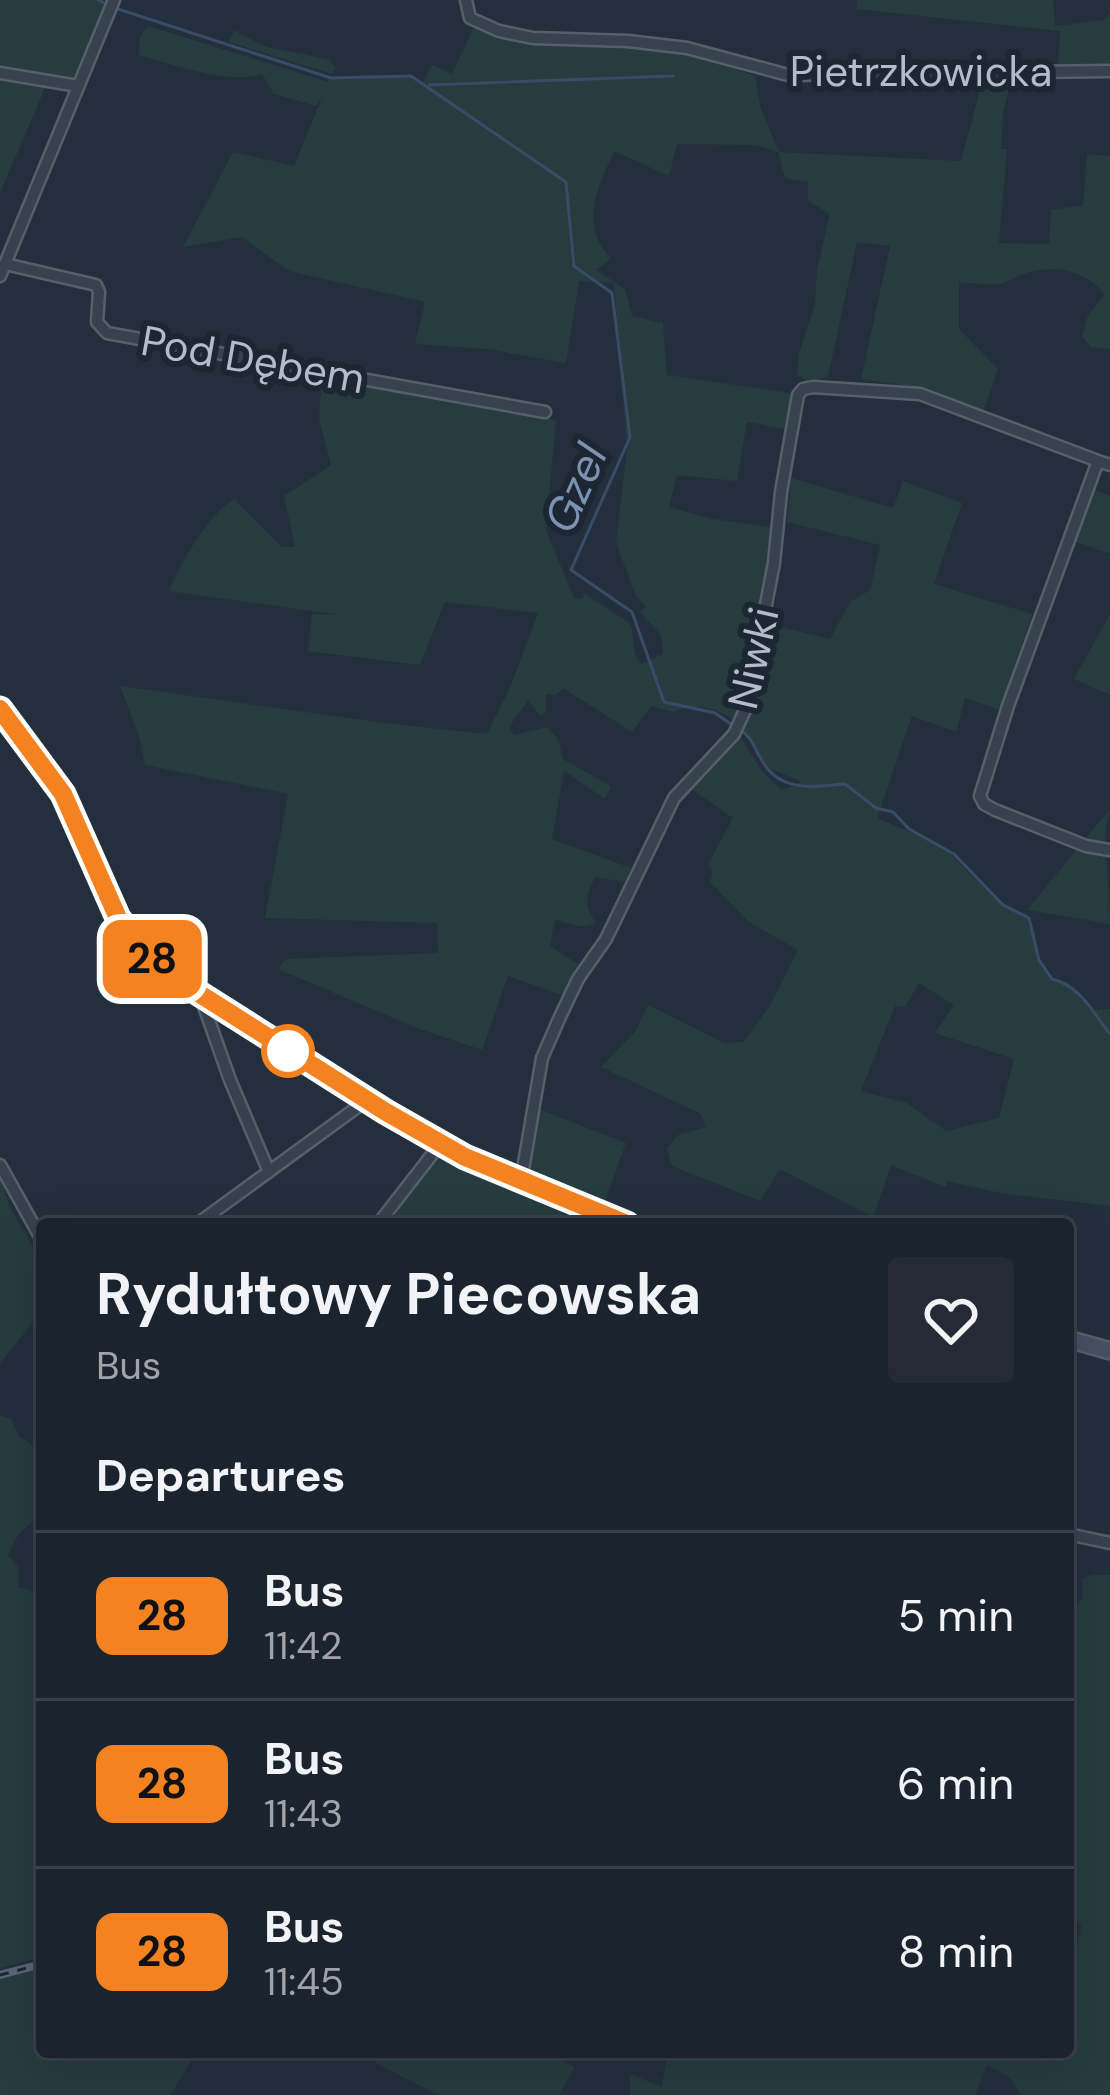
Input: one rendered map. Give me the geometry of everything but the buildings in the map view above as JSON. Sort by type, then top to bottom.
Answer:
[{"type":"street","points":[[3,270],[114,0]]},
{"type":"street","name":"Pietrzkowicka","points":[[466,0],[470,18],[499,31],[533,38],[687,47],[788,75],[1110,71]]},
{"type":"street","points":[[0,73],[78,86]]},
{"type":"street","name":"Pod Dębem","points":[[3,270],[96,284],[97,322],[107,332],[545,412]]},
{"type":"street","name":"Niwki","points":[[521,1181],[542,1058],[578,979],[606,939],[674,798],[737,729],[767,608],[794,407],[803,389],[858,387],[920,394],[1104,463],[1008,706],[980,796],[995,810],[1086,846],[1110,850]]},
{"type":"street","points":[[0,710],[63,794],[118,918],[151,958],[201,998],[441,1143],[612,1218]]},
{"type":"street","points":[[201,998],[269,1172]]},
{"type":"street","points":[[205,1218],[367,1100]]},
{"type":"street","points":[[383,1218],[441,1143]]},
{"type":"street","points":[[0,1166],[36,1229]]},
{"type":"street","points":[[1074,1341],[1110,1351]]},
{"type":"street","points":[[1074,1535],[1110,1543]]},
{"type":"green space","points":[[0,0],[107,0],[75,77],[68,81],[0,67]]},
{"type":"green space","points":[[857,0],[1053,0],[1055,26],[1104,20],[1110,14],[1110,66],[1058,70],[1060,31],[856,9]]},
{"type":"green space","points":[[148,26],[328,82],[331,78],[411,76],[422,83],[432,65],[452,74],[474,27],[546,45],[685,52],[755,76],[761,109],[779,152],[961,161],[984,75],[1013,75],[1003,112],[1001,149],[1007,149],[999,243],[1049,244],[1051,210],[1083,205],[1087,154],[1110,156],[1110,349],[1091,347],[1082,336],[1088,315],[1105,294],[1078,274],[1049,269],[999,284],[959,282],[959,329],[998,369],[983,412],[915,387],[861,379],[890,246],[857,242],[828,377],[808,382],[797,375],[830,214],[808,201],[808,182],[785,178],[778,152],[756,145],[677,144],[669,176],[614,151],[597,193],[593,219],[601,246],[611,259],[596,270],[625,289],[632,316],[663,323],[667,375],[792,393],[786,429],[747,422],[737,481],[677,475],[669,507],[774,528],[735,720],[704,707],[672,712],[651,706],[632,732],[563,688],[556,695],[546,694],[546,712],[541,716],[528,700],[511,725],[514,735],[547,727],[558,739],[563,759],[611,786],[605,799],[564,771],[552,839],[631,868],[625,882],[595,877],[587,900],[596,922],[581,926],[555,919],[550,946],[578,964],[564,996],[508,976],[482,1050],[414,1027],[278,969],[286,959],[438,953],[437,923],[265,918],[288,794],[145,765],[120,686],[487,734],[538,613],[445,602],[420,665],[308,651],[312,614],[341,615],[169,591],[205,527],[234,499],[282,547],[295,547],[284,496],[331,465],[319,419],[322,375],[556,420],[546,530],[574,598],[585,594],[630,624],[641,664],[663,654],[661,635],[640,612],[646,607],[636,596],[616,543],[627,449],[614,283],[579,281],[566,363],[487,349],[415,344],[425,302],[289,271],[242,237],[183,247],[233,152],[294,166],[322,98],[316,106],[274,94],[262,74],[218,75],[139,55],[140,37]]},
{"type":"green space","points":[[234,30],[266,47],[328,59],[336,68],[332,74],[229,42]]},
{"type":"green space","points":[[0,74],[46,86],[0,193]]},
{"type":"green space","points":[[791,478],[893,508],[903,481],[962,503],[934,584],[1032,614],[1000,710],[965,698],[956,732],[912,716],[877,818],[938,844],[943,853],[942,846],[994,898],[1024,915],[1034,929],[1039,960],[1052,979],[1067,982],[1090,1010],[1110,1009],[1110,1206],[1000,1193],[947,1181],[946,1187],[891,1165],[873,1217],[780,1169],[760,1201],[672,1166],[667,1149],[678,1135],[706,1127],[701,1114],[601,1067],[635,1032],[648,1005],[724,1043],[743,1042],[771,1004],[798,950],[749,922],[710,882],[713,872],[708,864],[733,818],[687,786],[740,736],[762,771],[782,790],[802,782],[764,766],[744,732],[768,624],[830,639],[850,602],[870,590],[880,545],[787,522]],"holes":[[[919,983],[954,1005],[935,1033],[1014,1059],[999,1118],[946,1131],[907,1103],[861,1091],[895,1006],[905,1007]]]},
{"type":"green space","points":[[1094,490],[1110,496],[1110,554],[1074,541]]},
{"type":"green space","points":[[1110,614],[1110,695],[1074,679]]},
{"type":"green space","points":[[1110,809],[1105,833],[1110,924],[1027,910]]},
{"type":"green space","points":[[539,1109],[626,1143],[603,1206],[618,1218],[385,1218],[441,1143],[522,1173]]},
{"type":"green space","points":[[0,1179],[36,1253],[36,1318],[0,1363]]},
{"type":"green space","points":[[0,1415],[11,1419],[19,1437],[36,1451],[36,1518],[17,1536],[8,1555],[19,1568],[18,1587],[36,1592],[36,1959],[0,1968]]},
{"type":"green space","points":[[1110,1575],[1110,2095],[1021,2095],[1010,2078],[987,2065],[975,2095],[630,2095],[630,2074],[662,2087],[666,2058],[1074,2058],[1074,1947],[1082,1923],[1074,1922],[1074,1606],[1083,1597],[1082,1579]]},
{"type":"green space","points":[[36,1966],[36,2058],[193,2058],[170,2095],[0,2095],[0,1975]]},
{"type":"green space","points":[[367,2058],[558,2058],[575,2067],[559,2095],[438,2095]]},
{"type":"waterway","name":"Gzel","points":[[98,0],[104,3]]},
{"type":"waterway","name":"Gzel","points":[[118,9],[331,78],[411,76],[566,182],[574,266],[612,293],[630,437],[571,570],[632,612],[664,702],[715,713],[731,724]]},
{"type":"waterway","points":[[429,85],[673,76]]},
{"type":"waterway","name":"Gzel","points":[[739,729],[777,778],[798,785],[845,784],[954,854],[1003,905],[1029,918],[1039,960],[1052,979],[1079,994],[1110,1034]]},
{"type":"railway","points":[[0,1975],[36,1966]]},
{"type":"bus line","name":"28","points":[[0,709],[63,794],[118,918],[173,977],[465,1157],[612,1218]]}]
